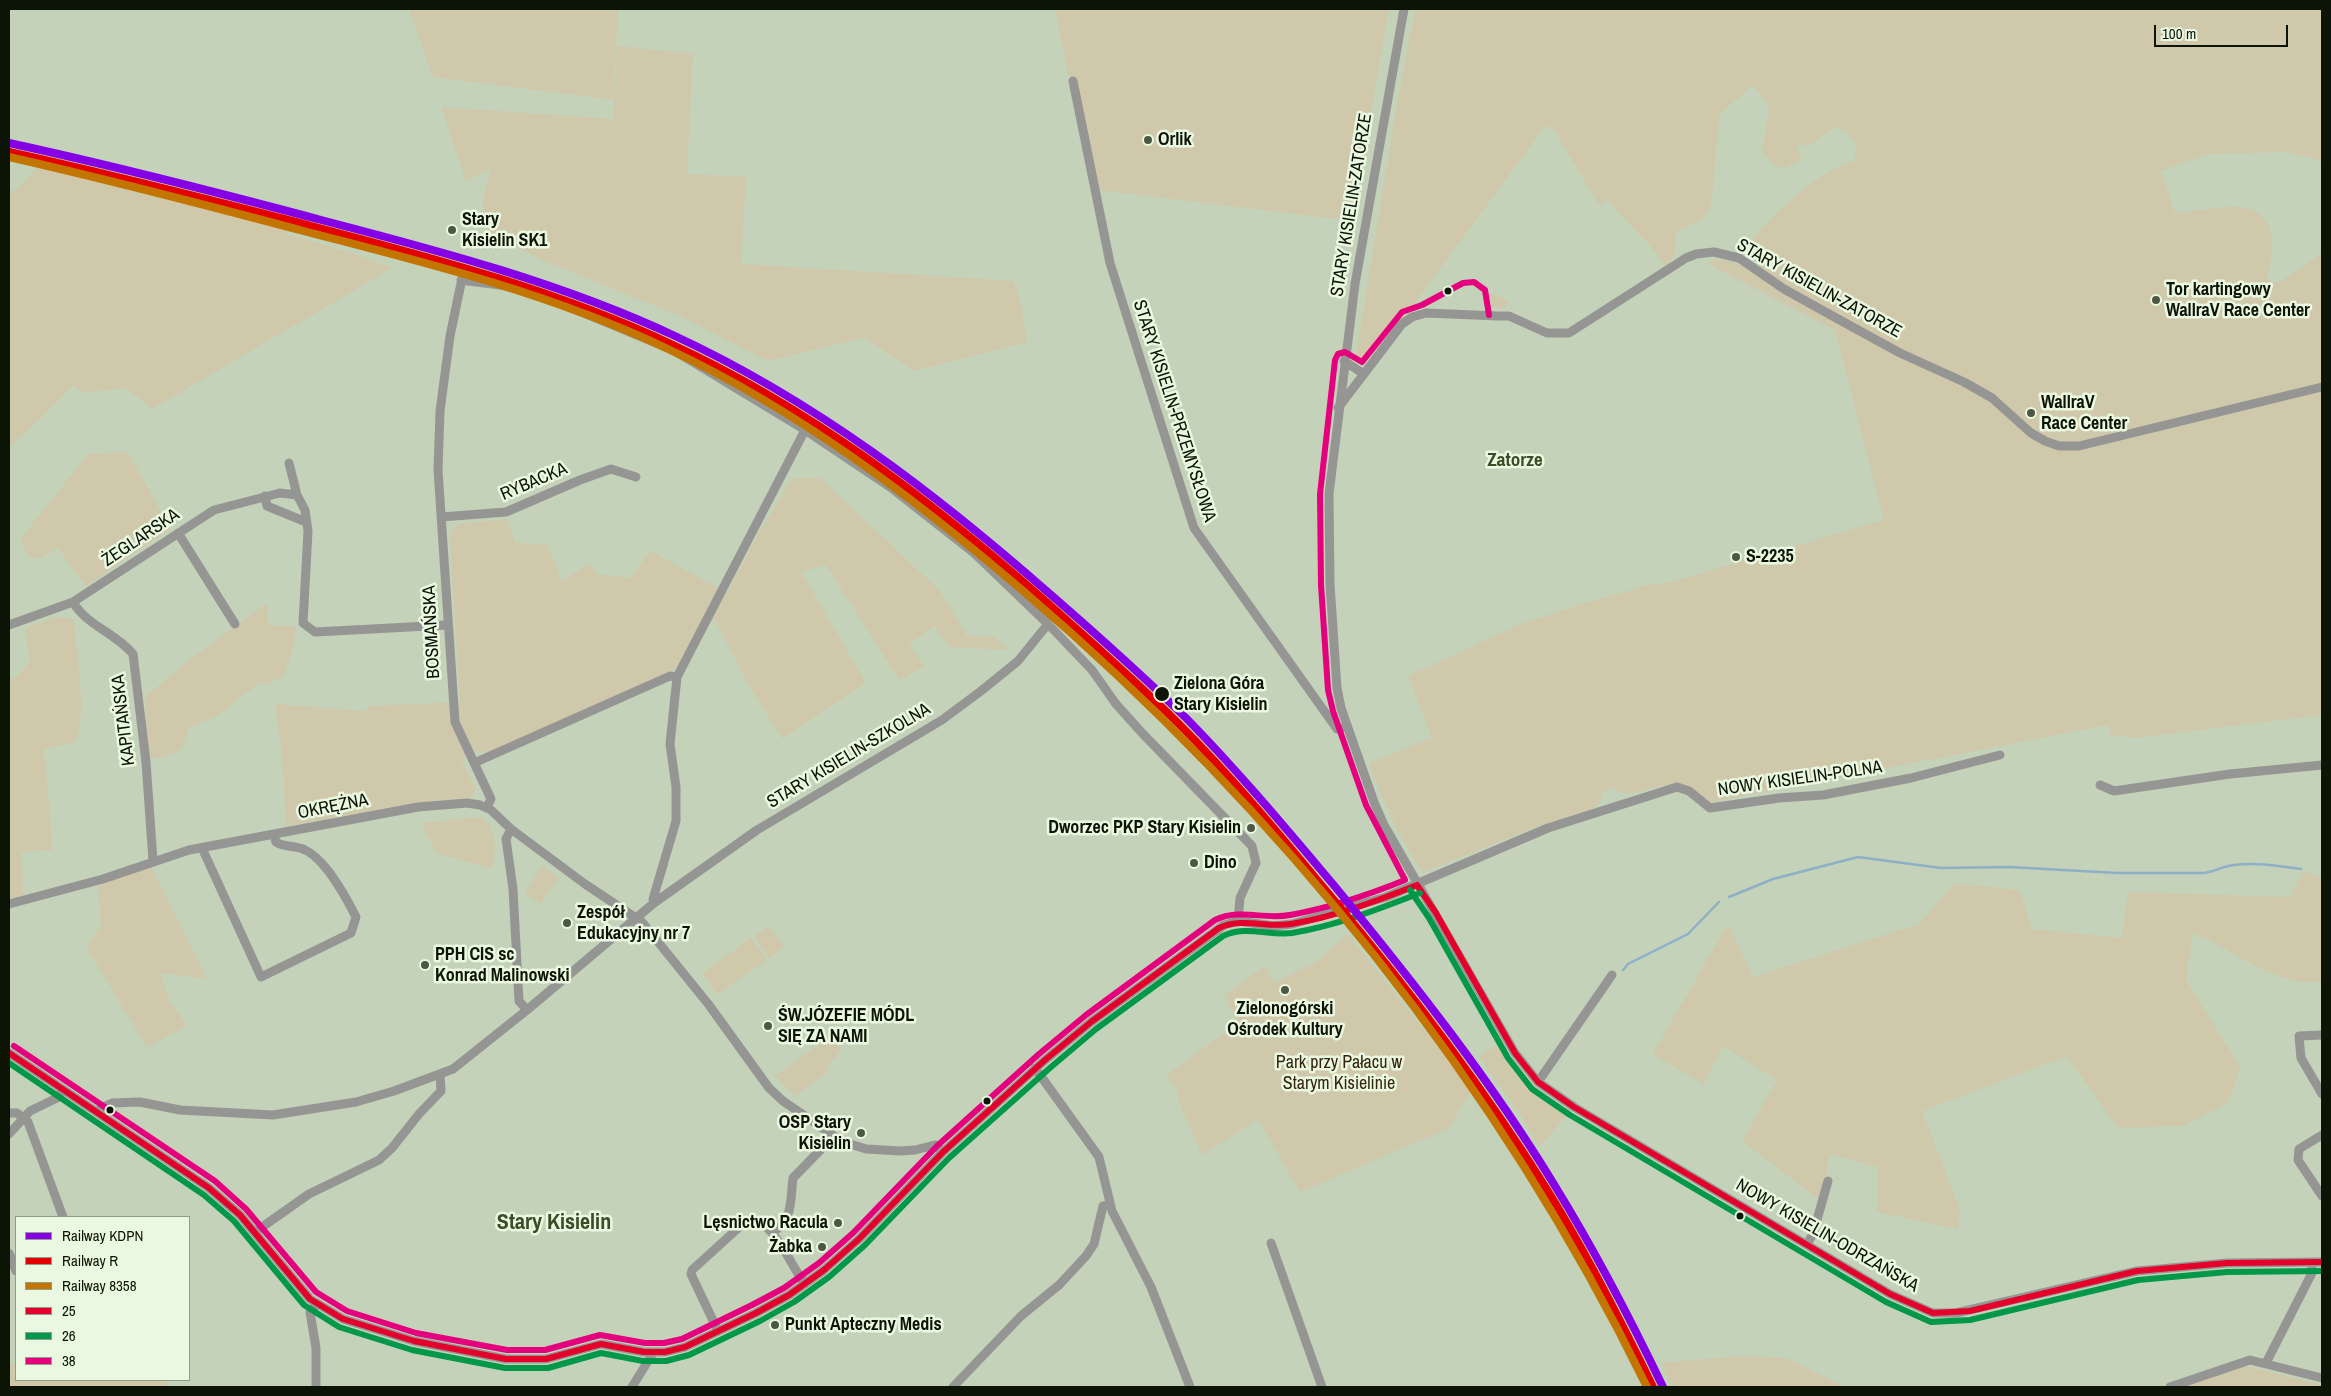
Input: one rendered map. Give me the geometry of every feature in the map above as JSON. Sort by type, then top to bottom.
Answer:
[{"type":"street","name":"STARY KISIELIN-ZATORZE","points":[[1404,9],[1368,206],[1344,361],[1329,494],[1330,584],[1337,688],[1348,728],[1374,802],[1417,885],[1436,914]]},
{"type":"street","name":"STARY KISIELIN-PRZEMYSŁOWA","points":[[1073,81],[1110,263],[1194,528],[1337,729],[1348,728]]},
{"type":"street","name":"STARY KISIELIN-ZATORZE","points":[[1338,408],[1402,324],[1417,315],[1426,313],[1509,316],[1548,332],[1569,333],[1686,258],[1714,252],[1739,258],[1784,289],[1838,319],[1900,352],[1964,382],[1992,398],[2031,433],[2059,446],[2079,446],[2322,387]]},
{"type":"street","name":"BOSMAŃSKA","points":[[487,807],[491,799],[455,722],[441,517],[438,446],[440,411],[450,336],[462,277],[541,295],[673,350],[805,430]]},
{"type":"street","points":[[1344,361],[1364,374]]},
{"type":"street","points":[[654,903],[652,900],[676,821],[677,796],[670,744],[677,677],[805,430],[890,487],[974,553],[1048,624],[1092,670],[1116,704],[1143,734],[1252,846],[1256,862],[1242,893],[1238,921]]},
{"type":"street","points":[[289,463],[297,495],[305,510],[303,623],[315,632],[448,625]]},
{"type":"street","name":"RYBACKA","points":[[441,517],[506,512],[580,480],[611,469],[636,476]]},
{"type":"street","name":"ŻEGLARSKA","points":[[9,625],[73,602],[214,510],[280,493],[297,495]]},
{"type":"street","points":[[265,496],[267,506],[306,522]]},
{"type":"street","points":[[178,532],[235,624]]},
{"type":"street","name":"KAPITAŃSKA","points":[[73,602],[80,614],[126,646],[133,654],[146,762],[153,861]]},
{"type":"street","name":"STARY KISIELIN-SZKOLNA","points":[[98,1112],[101,1108],[112,1103],[140,1102],[180,1110],[272,1115],[356,1102],[440,1074],[460,1064],[527,1010],[636,916],[756,830],[942,720],[1018,661],[1048,624]]},
{"type":"street","points":[[474,763],[670,676],[677,677]]},
{"type":"street","name":"NOWY KISIELIN-POLNA","points":[[1417,885],[1548,828],[1677,787],[1689,791],[1710,808],[1823,794],[1911,778],[2000,755]]},
{"type":"street","points":[[2100,785],[2114,791],[2230,774],[2322,765]]},
{"type":"street","name":"OKRĘŻNA","points":[[9,904],[103,879],[153,861],[202,848],[418,807],[467,803],[487,807]]},
{"type":"street","points":[[487,807],[511,829],[585,884],[636,916],[655,936],[769,1088],[791,1107],[834,1136],[866,1149],[915,1150],[935,1145],[943,1152]]},
{"type":"street","points":[[511,829],[506,839],[513,889],[519,1000],[527,1010]]},
{"type":"street","points":[[202,848],[262,977],[351,933],[356,917],[318,856],[299,847],[280,845],[276,842],[274,835]]},
{"type":"street","points":[[9,1053],[209,1188],[240,1215],[317,1304],[343,1319],[387,1334],[490,1356],[541,1360],[601,1344],[653,1352],[676,1350],[773,1304],[805,1284],[849,1249],[943,1152],[1036,1068],[1091,1022],[1224,925],[1238,921],[1282,925],[1386,897],[1417,885]]},
{"type":"street","name":"NOWY KISIELIN-ODRZAŃSKA","points":[[1436,914],[1514,1053],[1538,1082],[1574,1107],[1922,1310],[1945,1314],[1970,1311],[2137,1271],[2228,1263],[2322,1262]]},
{"type":"street","points":[[1538,1082],[1612,975]]},
{"type":"street","points":[[2322,1035],[2299,1036],[2301,1058],[2322,1094]]},
{"type":"street","points":[[1036,1068],[1099,1157],[1110,1204],[1120,1230],[1151,1287],[1190,1387]]},
{"type":"street","points":[[255,1232],[309,1194],[366,1167],[392,1148],[418,1114],[441,1092],[440,1074]]},
{"type":"street","points":[[9,1134],[23,1118],[44,1103],[57,1098],[64,1090]]},
{"type":"street","points":[[9,1113],[17,1114],[28,1122],[63,1216]]},
{"type":"street","points":[[2322,1135],[2299,1149],[2298,1160],[2322,1196]]},
{"type":"street","points":[[772,1233],[780,1228],[789,1214],[792,1205],[794,1178],[834,1136]]},
{"type":"street","points":[[1807,1244],[1813,1234],[1828,1181]]},
{"type":"street","points":[[953,1387],[1021,1316],[1059,1285],[1086,1256],[1094,1244],[1103,1206],[1110,1204]]},
{"type":"street","points":[[718,1331],[691,1274],[692,1270],[746,1221],[752,1219],[764,1223],[805,1284]]},
{"type":"street","points":[[1271,1243],[1322,1387]]},
{"type":"street","points":[[9,1253],[15,1268]]},
{"type":"street","points":[[2266,1363],[2312,1273],[2312,1263]]},
{"type":"street","points":[[316,1387],[316,1348],[310,1312],[317,1304]]},
{"type":"street","points":[[632,1387],[653,1352]]},
{"type":"street","points":[[2170,1387],[2250,1360],[2322,1378]]},
{"type":"green space","points":[[409,9],[618,9],[613,100],[433,77]]},
{"type":"green space","points":[[1055,9],[1389,9],[1352,221],[1099,190],[1077,80],[1069,79]]},
{"type":"green space","points":[[1415,9],[2322,9],[2322,161],[2289,152],[2209,154],[2160,171],[2175,213],[2236,206],[2250,209],[2267,222],[2272,242],[2272,254],[2267,277],[2271,283],[2280,282],[2322,254],[2322,715],[2137,738],[2111,735],[2108,725],[1711,802],[1672,786],[1659,786],[1631,793],[1617,791],[1610,787],[1603,793],[1598,805],[1590,810],[1536,827],[1423,872],[1393,820],[1370,766],[1370,763],[1432,738],[1408,676],[1521,624],[1579,605],[1649,585],[1675,581],[1884,520],[1835,330],[1706,263],[1719,259],[1725,260],[1754,272],[1763,263],[1752,239],[1786,205],[1812,183],[1840,166],[1854,162],[1857,146],[1847,132],[1835,127],[1810,145],[1800,145],[1796,148],[1802,159],[1785,168],[1774,166],[1762,151],[1769,106],[1753,85],[1720,114],[1711,205],[1703,219],[1676,232],[1677,242],[1675,251],[1671,260],[1665,266],[1653,249],[1607,200],[1599,205],[1555,131],[1546,125],[1419,297],[1368,359],[1355,360]]},
{"type":"green space","points":[[617,46],[693,54],[687,174],[746,177],[741,264],[1013,281],[1021,303],[1027,342],[915,371],[864,338],[768,361],[680,316],[542,260],[489,232],[484,215],[483,200],[491,169],[466,181],[441,107],[613,119]]},
{"type":"green space","points":[[40,165],[280,225],[289,235],[352,253],[392,268],[152,409],[126,388],[82,393],[74,385],[9,448],[9,193],[18,188]]},
{"type":"green space","points":[[1485,292],[1508,300],[1505,308],[1489,307]]},
{"type":"green space","points":[[128,452],[170,529],[86,586],[58,548],[41,558],[29,557],[20,539],[88,454]]},
{"type":"green space","points":[[793,478],[820,478],[939,590],[967,636],[993,636],[1009,650],[949,647],[935,626],[909,644],[924,666],[900,681],[826,565],[801,572],[866,683],[782,739],[747,682],[714,618],[688,663],[491,752],[478,751],[461,760],[476,790],[471,798],[434,801],[286,826],[282,756],[275,704],[367,711],[367,706],[460,702],[450,533],[458,524],[507,519],[515,543],[547,544],[562,581],[590,564],[597,574],[631,578],[650,551],[727,593],[759,533]]},
{"type":"green space","points":[[267,603],[269,626],[296,626],[293,650],[282,678],[273,680],[273,683],[258,684],[217,716],[189,728],[181,750],[163,757],[145,759],[146,696],[192,658]]},
{"type":"green space","points":[[56,617],[74,619],[81,700],[79,731],[75,742],[44,749],[53,850],[21,852],[24,903],[9,908],[9,679],[15,678],[30,662],[25,628]]},
{"type":"green space","points":[[482,817],[493,834],[495,847],[492,867],[487,868],[437,853],[421,823]]},
{"type":"green space","points":[[541,866],[559,877],[541,904],[525,894]]},
{"type":"green space","points":[[151,867],[207,979],[160,973],[169,999],[187,1026],[147,1047],[87,948],[101,925],[98,885]]},
{"type":"green space","points":[[2303,871],[2322,878],[2322,981],[2306,982],[2273,974],[2193,933],[2186,980],[2240,1067],[2229,1102],[2184,1126],[2118,1128],[2067,1056],[1922,1111],[1960,1210],[1958,1229],[1877,1212],[1878,1167],[1829,1154],[1828,1168],[1820,1200],[1742,1141],[1777,1080],[1723,1046],[1703,1084],[1653,1054],[1728,924],[1753,977],[1919,924],[1955,883],[2019,890],[2032,929],[2122,938],[2128,892],[2291,897]]},
{"type":"green space","points":[[769,926],[784,947],[769,958],[754,936]]},
{"type":"green space","name":"Park przy Pałacu w Starym Kisielinie","points":[[1347,934],[1472,1090],[1449,1128],[1300,1192],[1258,1119],[1202,1155],[1179,1102],[1178,1092],[1167,1075],[1238,1023],[1224,996],[1265,965],[1274,983],[1318,961]]},
{"type":"green space","points":[[751,938],[767,960],[717,994],[702,973]]},
{"type":"green space","points":[[832,1036],[841,1050],[826,1068],[826,1073],[795,1096],[775,1076]]},
{"type":"green space","points":[[1500,1044],[1541,1092],[1571,1111],[1539,1147],[1521,1115],[1479,1057]]},
{"type":"green space","points":[[1740,1356],[1786,1358],[1845,1387],[1672,1387],[1661,1363]]},
{"type":"green space","points":[[9,1361],[15,1364],[15,1381],[165,1381],[168,1387],[9,1387]]},
{"type":"green space","points":[[2245,1366],[2322,1385],[2322,1387],[2180,1387]]},
{"type":"waterway","points":[[1729,897],[1773,879],[1858,857],[1941,868],[2009,867],[2117,873],[2204,873],[2242,864],[2301,869]]},
{"type":"waterway","points":[[1623,970],[1628,964],[1688,934],[1719,902]]},
{"type":"rail line","name":"KDPN","points":[[9,143],[246,200],[459,257],[590,300],[675,336],[727,362],[825,420],[872,451],[918,485],[963,520],[1102,639],[1186,718],[1282,824],[1337,889],[1451,1034],[1530,1147],[1570,1210],[1598,1260],[1663,1387]]},
{"type":"rail line","name":"R","points":[[9,152],[166,189],[456,265],[586,308],[671,344],[722,369],[772,397],[820,426],[912,491],[1043,599],[1162,707],[1237,785],[1357,928],[1415,1000],[1496,1111],[1521,1149],[1589,1261],[1653,1387]]},
{"type":"rail line","name":"8358","points":[[9,157],[160,194],[447,269],[581,312],[668,349],[763,399],[853,458],[896,489],[981,555],[1117,675],[1208,764],[1294,858],[1375,957],[1452,1059],[1523,1165],[1588,1274],[1647,1387]]},
{"type":"transit line","name":"38","points":[[14,1046],[215,1181],[246,1209],[316,1292],[347,1311],[416,1333],[507,1350],[545,1350],[600,1335],[645,1343],[664,1343],[682,1339],[752,1305],[784,1288],[819,1263],[853,1233],[937,1146],[1039,1054],[1086,1015],[1215,920],[1243,914],[1280,916],[1305,912],[1377,891],[1405,880],[1366,805],[1333,711],[1328,690],[1321,585],[1320,494],[1335,360],[1338,354],[1345,352],[1362,362],[1402,312],[1422,305],[1463,283],[1474,282],[1485,290],[1489,315]]},
{"type":"transit line","name":"25","points":[[1417,885],[1436,913],[1515,1053],[1538,1082],[1574,1107],[1890,1294],[1933,1313],[1970,1311],[2137,1271],[2227,1263],[2322,1262]]},
{"type":"transit line","name":"25","points":[[9,1053],[209,1188],[240,1215],[310,1299],[343,1319],[414,1341],[506,1359],[546,1359],[601,1344],[644,1352],[665,1352],[685,1347],[756,1313],[789,1295],[824,1270],[859,1239],[943,1152],[1045,1060],[1091,1022],[1219,928],[1237,923],[1282,925],[1307,921],[1355,908],[1417,885]]},
{"type":"transit line","name":"26","points":[[1410,890],[1429,918],[1508,1058],[1532,1089],[1570,1115],[1886,1302],[1931,1322],[1970,1320],[2138,1280],[2227,1272],[2322,1271]]},
{"type":"transit line","name":"26","points":[[9,1063],[204,1195],[234,1221],[304,1305],[339,1327],[412,1350],[505,1368],[548,1368],[601,1353],[643,1361],[666,1361],[689,1355],[760,1321],[794,1302],[829,1277],[865,1245],[949,1158],[1051,1067],[1096,1029],[1223,936],[1240,931],[1283,934],[1308,930],[1357,916],[1420,893]]},
{"type":"place","name":"Orlik","points":[[1148,140]]},
{"type":"place","name":"Stary Kisielin SK1","points":[[452,230]]},
{"type":"place","name":"Tor kartingowy WallraV Race Center","points":[[2156,300]]},
{"type":"place","name":"WallraV Race Center","points":[[2031,413]]},
{"type":"place","name":"S-2235","points":[[1736,557]]},
{"type":"place","name":"Zielona Góra Stary Kisielin","points":[[1162,694]]},
{"type":"place","name":"Dworzec PKP Stary Kisielin","points":[[1251,828]]},
{"type":"place","name":"Dino","points":[[1194,863]]},
{"type":"place","name":"Zespół Edukacyjny nr 7","points":[[567,923]]},
{"type":"place","name":"PPH CIS sc Konrad Malinowski","points":[[425,965]]},
{"type":"place","name":"Zielonogórski Ośrodek Kultury","points":[[1285,990]]},
{"type":"place","name":"ŚW.JÓZEFIE MÓDL SIĘ ZA NAMI","points":[[768,1026]]},
{"type":"place","name":"OSP Stary Kisielin","points":[[861,1133]]},
{"type":"place","name":"Lęsnictwo Racula","points":[[838,1223]]},
{"type":"place","name":"Żabka","points":[[822,1247]]},
{"type":"place","name":"Punkt Apteczny Medis","points":[[775,1325]]},
{"type":"district","name":"Zatorze","points":[[1515,461]]},
{"type":"district","name":"Stary Kisielin","points":[[554,1223]]}]
